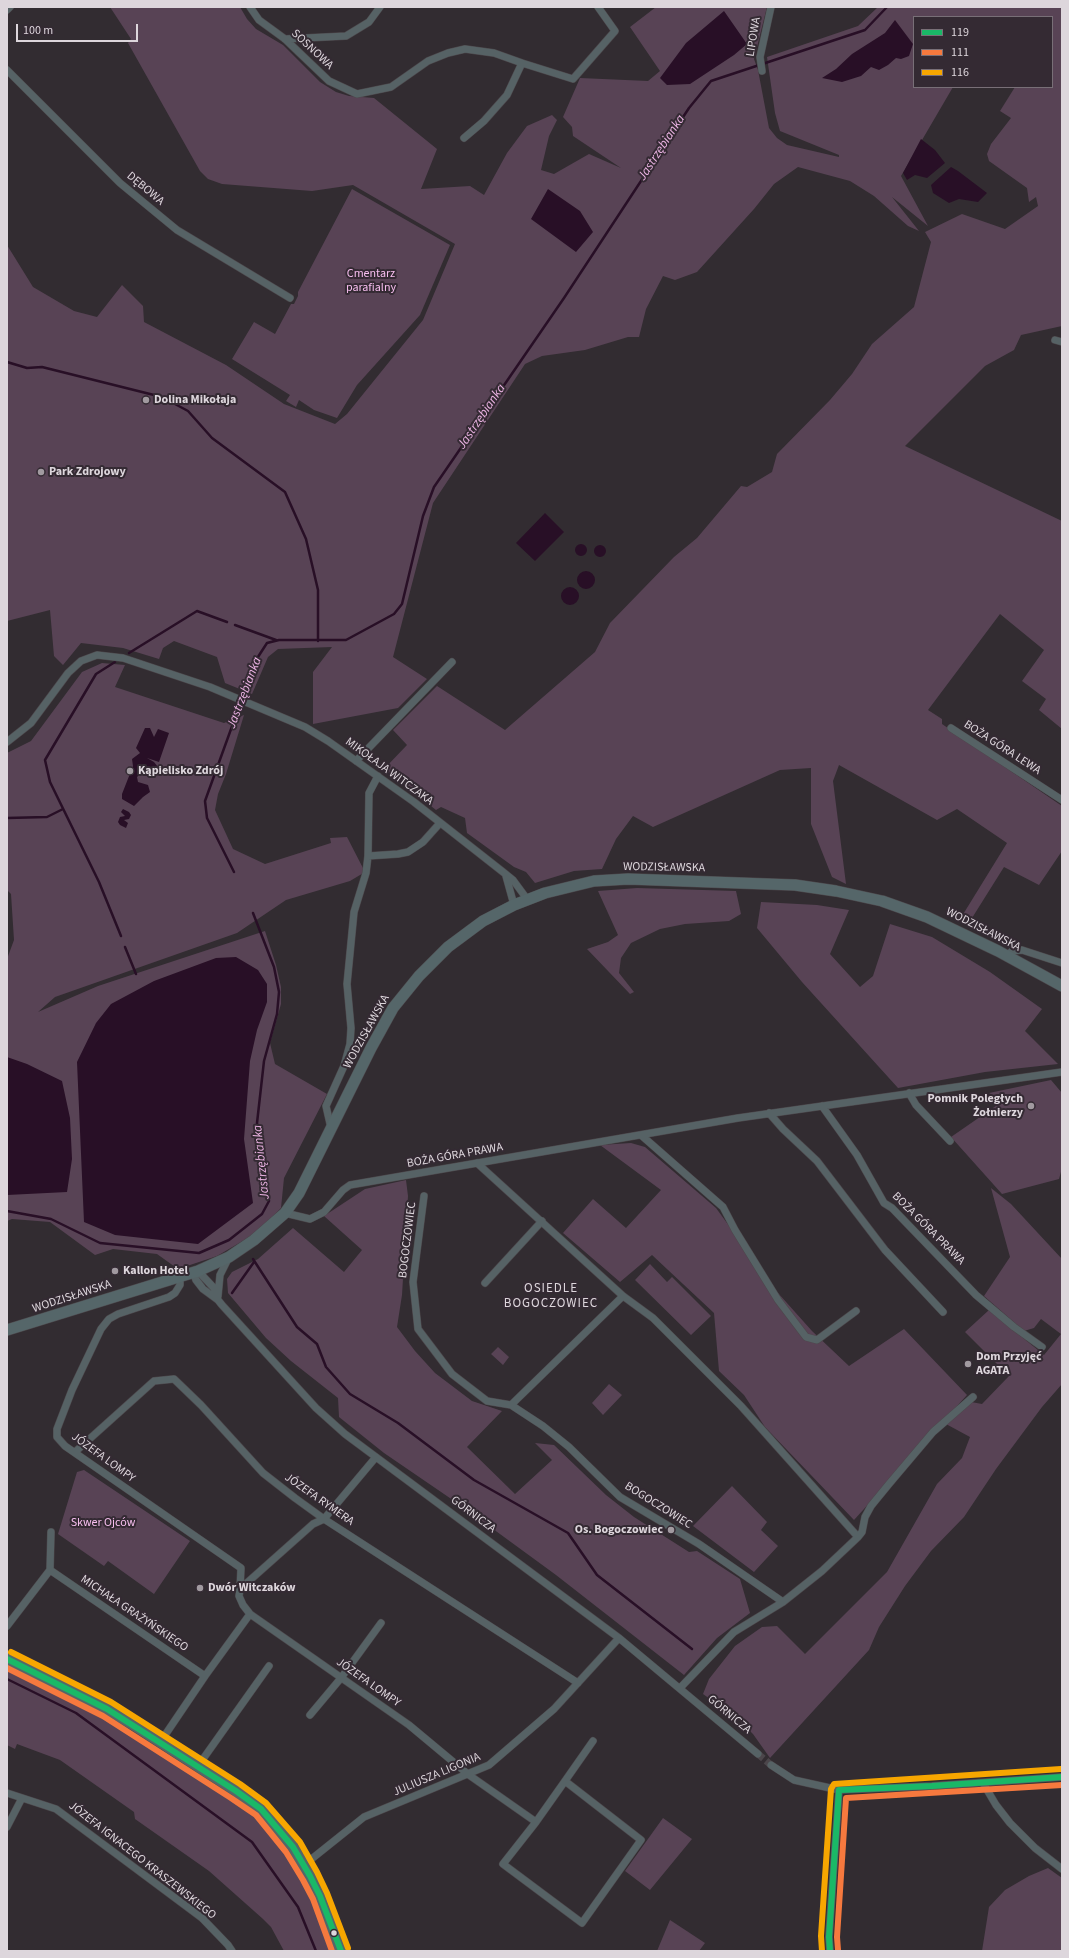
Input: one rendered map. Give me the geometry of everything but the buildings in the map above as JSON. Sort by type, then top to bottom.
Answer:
[{"type":"main road","name":"WODZISŁAWSKA","points":[[7,1330],[196,1271],[229,1257],[254,1240],[285,1213],[299,1193],[393,1008],[419,976],[435,959],[467,932],[483,921],[527,899],[545,893],[594,881],[628,879],[795,885],[836,891],[882,901],[927,917],[1007,956],[1062,986]]},
{"type":"main road","name":"WODZISŁAWSKA","points":[[7,1338],[30,1324]]},
{"type":"main road","points":[[7,1660],[107,1709],[161,1741],[261,1809],[293,1847],[304,1865],[320,1896],[341,1951]]},
{"type":"street","points":[[7,10],[10,7]]},
{"type":"street","name":"SOSNOWA","points":[[250,7],[258,20],[285,39],[329,81],[357,94],[391,87],[428,61],[448,53],[465,49],[494,53],[573,78],[615,31],[598,7]]},
{"type":"street","points":[[285,39],[346,36],[369,22],[380,7]]},
{"type":"street","name":"LIPOWA","points":[[762,71],[760,57],[771,7]]},
{"type":"street","points":[[464,138],[484,121],[507,95],[522,63]]},
{"type":"street","name":"DĘBOWA","points":[[7,70],[120,183],[177,230],[290,298]]},
{"type":"street","name":"MIKOŁAJA WITCZAKA","points":[[7,742],[31,723],[68,673],[75,666],[88,657],[105,655],[124,658],[234,696],[306,727],[378,776],[503,872],[506,876],[513,880],[527,899]]},
{"type":"street","points":[[356,761],[452,662]]},
{"type":"street","name":"BOŻA GÓRA LEWA","points":[[951,728],[1062,800]]},
{"type":"street","points":[[331,1128],[326,1106],[344,1066],[350,1044],[351,1028],[347,984],[354,912],[366,874],[368,856],[369,793],[378,776]]},
{"type":"street","points":[[368,856],[408,852],[423,842],[440,823]]},
{"type":"street","points":[[506,876],[514,905]]},
{"type":"street","points":[[1007,956],[1012,951],[1022,950],[1062,963]]},
{"type":"street","name":"BOŻA GÓRA PRAWA","points":[[285,1213],[310,1219],[324,1212],[343,1190],[350,1186],[769,1113],[1062,1072]]},
{"type":"street","points":[[910,1093],[916,1104],[950,1141]]},
{"type":"street","name":"BOŻA GÓRA PRAWA","points":[[822,1106],[857,1155],[884,1203],[902,1218],[976,1295],[1014,1327],[1042,1347]]},
{"type":"street","points":[[769,1113],[783,1129],[817,1161],[885,1250],[943,1312]]},
{"type":"street","points":[[641,1135],[723,1208],[778,1300],[806,1337],[817,1340],[856,1311]]},
{"type":"street","points":[[477,1163],[623,1296],[653,1318],[741,1406],[860,1535]]},
{"type":"street","name":"BOGOCZOWIEC","points":[[424,1196],[413,1282],[418,1329],[452,1374],[487,1401],[511,1405],[543,1426],[564,1443],[620,1497],[699,1544],[782,1602]]},
{"type":"street","points":[[485,1283],[542,1221]]},
{"type":"street","points":[[218,1300],[220,1275],[229,1257]]},
{"type":"street","name":"GÓRNICZA","points":[[196,1271],[214,1288],[218,1300],[316,1408],[345,1434],[619,1638],[758,1754]]},
{"type":"street","name":"JÓZEFA LOMPY","points":[[180,1276],[180,1284],[175,1293],[169,1297],[118,1314],[109,1319],[101,1329],[72,1390],[57,1429],[57,1437],[65,1446],[241,1568],[240,1589]]},
{"type":"street","points":[[511,1405],[623,1296]]},
{"type":"street","name":"JÓZEFA RYMERA","points":[[75,1452],[154,1382],[174,1379],[202,1405],[263,1473],[324,1519],[578,1683]]},
{"type":"street","points":[[680,1688],[734,1632],[782,1602],[822,1571],[860,1535],[865,1517],[871,1506],[889,1484],[933,1432],[973,1397]]},
{"type":"street","points":[[161,1741],[205,1676],[250,1614],[243,1605],[239,1596],[240,1589],[313,1524],[324,1519],[376,1457]]},
{"type":"street","points":[[7,1626],[50,1570],[51,1532]]},
{"type":"street","name":"MICHAŁA GRAŻYŃSKIEGO","points":[[50,1570],[205,1676]]},
{"type":"street","name":"JÓZEFA LOMPY","points":[[250,1614],[409,1725],[469,1774],[536,1822]]},
{"type":"street","points":[[310,1715],[341,1678],[381,1623]]},
{"type":"street","name":"JULIUSZA LIGONIA","points":[[304,1865],[364,1816],[489,1765],[554,1709],[619,1638]]},
{"type":"street","points":[[198,1766],[269,1666]]},
{"type":"street","points":[[565,1781],[640,1840],[582,1923],[503,1864],[536,1822],[593,1741]]},
{"type":"street","points":[[771,1765],[794,1780],[839,1790],[983,1783],[1061,1777]]},
{"type":"street","points":[[983,1783],[996,1805],[1010,1823],[1035,1848],[1062,1869]]},
{"type":"street","points":[[830,1951],[829,1937],[839,1790]]},
{"type":"street","name":"JÓZEFA IGNACEGO KRASZEWSKIEGO","points":[[7,1793],[56,1809],[202,1918],[232,1951]]},
{"type":"street","points":[[7,1827],[22,1798]]},
{"type":"green space","points":[[110,7],[240,7],[247,19],[256,29],[283,45],[320,82],[336,92],[349,96],[374,98],[437,149],[421,189],[470,186],[484,195],[507,153],[527,126],[552,115],[557,120],[549,136],[541,170],[554,174],[589,154],[621,168],[573,136],[572,127],[563,117],[580,78],[648,81],[660,71],[630,27],[656,7],[767,7],[754,59],[758,70],[769,128],[777,138],[787,145],[839,157],[839,155],[780,131],[775,113],[767,57],[858,26],[878,7],[1062,7],[1062,326],[1021,335],[1014,350],[985,366],[905,446],[1062,521],[1062,729],[1039,710],[1046,699],[1022,681],[1044,650],[1000,614],[928,710],[942,719],[942,724],[1062,806],[1062,851],[1039,885],[1004,867],[972,918],[962,916],[1007,843],[957,809],[937,820],[839,765],[833,781],[846,884],[832,877],[811,824],[811,768],[780,770],[653,827],[633,816],[616,839],[602,869],[574,871],[535,883],[526,872],[514,867],[467,833],[465,818],[441,807],[436,810],[384,769],[407,745],[393,730],[437,686],[505,730],[595,652],[610,623],[674,557],[697,538],[741,486],[747,487],[772,472],[777,454],[830,400],[852,374],[872,344],[914,307],[931,242],[925,232],[962,214],[1005,229],[1038,206],[1036,197],[1029,202],[1027,188],[989,161],[987,154],[991,144],[1011,118],[1000,111],[1014,88],[1053,88],[1053,16],[913,16],[913,88],[952,88],[901,176],[928,226],[892,197],[919,231],[908,226],[874,196],[850,181],[798,167],[774,184],[754,209],[697,272],[675,280],[663,276],[646,309],[639,337],[628,337],[585,350],[542,356],[525,364],[433,503],[393,657],[427,679],[398,708],[313,724],[313,672],[332,647],[278,649],[268,657],[252,694],[225,683],[217,657],[174,641],[163,648],[159,659],[123,648],[81,643],[63,665],[54,656],[50,610],[7,621],[7,245],[33,287],[74,311],[97,317],[122,285],[143,306],[144,322],[226,365],[284,404],[335,424],[347,414],[423,320],[455,244],[353,185],[312,191],[222,184],[208,179],[200,171],[128,43],[131,39]]},
{"type":"green space","name":"Cmentarz parafialny","points":[[352,189],[450,245],[420,315],[357,385],[337,418],[314,410],[299,400],[296,407],[286,401],[290,395],[232,359],[254,322],[275,334],[291,304],[294,304],[298,296],[298,292]]},
{"type":"green space","points":[[102,663],[125,665],[115,687],[224,723],[244,715],[226,774],[218,794],[215,810],[233,849],[265,864],[331,843],[330,838],[347,837],[365,872],[350,881],[286,900],[237,933],[55,997],[38,1012],[98,986],[265,931],[276,965],[281,987],[281,1004],[270,1043],[275,1064],[327,1094],[284,1178],[281,1208],[258,1232],[217,1256],[178,1269],[157,1254],[113,1249],[95,1255],[50,1222],[12,1219],[7,1221],[7,959],[14,940],[11,894],[7,890],[7,753],[31,741],[82,672]]},
{"type":"green space","points":[[637,888],[736,891],[741,914],[729,921],[685,924],[660,929],[631,943],[621,958],[619,973],[634,992],[630,994],[587,949],[608,942],[618,935],[598,891]]},
{"type":"green space","points":[[761,902],[817,905],[849,910],[830,954],[860,987],[873,976],[890,924],[932,937],[990,972],[1042,1009],[1025,1031],[1058,1064],[985,1072],[898,1088],[802,982],[757,928]]},
{"type":"green space","points":[[1051,1080],[1062,1093],[1062,1168],[1059,1179],[1002,1194],[951,1137],[1003,1101],[989,1093]]},
{"type":"green space","points":[[631,1143],[645,1147],[716,1208],[778,1293],[812,1331],[849,1366],[904,1329],[967,1395],[854,1520],[765,1427],[744,1395],[719,1371],[714,1313],[652,1255],[620,1282],[563,1233],[593,1199],[626,1228],[661,1190],[600,1145]]},
{"type":"green space","points":[[406,1180],[408,1196],[402,1295],[397,1327],[415,1351],[435,1373],[472,1401],[502,1411],[467,1447],[515,1494],[552,1460],[535,1443],[554,1445],[606,1495],[634,1517],[689,1552],[697,1551],[740,1579],[750,1613],[717,1638],[684,1675],[556,1575],[463,1507],[384,1453],[339,1417],[338,1398],[291,1361],[266,1338],[228,1293],[227,1279],[232,1272],[258,1259],[293,1228],[344,1272],[362,1250],[324,1216],[365,1189]]},
{"type":"green space","points":[[991,1188],[1011,1204],[1062,1259],[1062,1384],[1042,1407],[996,1469],[964,1517],[931,1551],[905,1586],[879,1627],[869,1650],[770,1758],[753,1734],[738,1719],[703,1694],[709,1679],[735,1646],[762,1627],[777,1626],[805,1654],[887,1572],[937,1484],[962,1458],[970,1437],[946,1424],[971,1402],[982,1404],[1009,1376],[965,1332],[989,1310],[1044,1355],[1061,1334],[1041,1319],[1034,1328],[1024,1331],[984,1296],[1010,1257]]},
{"type":"green space","points":[[650,1264],[667,1282],[672,1277],[711,1316],[691,1335],[635,1280]]},
{"type":"green space","points":[[498,1347],[509,1357],[503,1365],[491,1354]]},
{"type":"green space","points":[[609,1384],[622,1395],[603,1415],[592,1403]]},
{"type":"green space","name":"Skwer Ojców","points":[[84,1470],[190,1541],[154,1594],[108,1561],[104,1566],[58,1534],[77,1472]]},
{"type":"green space","points":[[732,1486],[767,1522],[761,1530],[778,1546],[754,1572],[693,1526]]},
{"type":"green space","points":[[7,1668],[86,1704],[132,1729],[249,1809],[283,1843],[297,1866],[333,1951],[284,1951],[271,1927],[263,1919],[209,1871],[135,1819],[134,1812],[60,1760],[17,1744],[15,1749],[7,1745]]},
{"type":"green space","points":[[663,1818],[692,1839],[650,1890],[625,1871]]},
{"type":"green space","points":[[1048,1868],[1062,1878],[1062,1951],[982,1951],[989,1907],[1005,1890],[1029,1876]]},
{"type":"green space","points":[[670,1920],[705,1943],[699,1951],[657,1951]]},
{"type":"shaded area","points":[[724,11],[747,44],[734,55],[690,84],[667,85],[660,78],[686,43]]},
{"type":"shaded area","points":[[895,20],[913,44],[909,56],[901,59],[896,58],[879,70],[871,67],[861,76],[842,82],[822,78],[836,69],[852,54],[885,33]]},
{"type":"shaded area","points":[[921,139],[935,150],[945,163],[927,178],[915,175],[907,180],[903,173]]},
{"type":"shaded area","points":[[951,167],[987,193],[978,202],[959,199],[949,203],[933,193],[931,185]]},
{"type":"shaded area","points":[[548,189],[580,211],[593,232],[576,252],[531,219]]},
{"type":"shaded area","points":[[545,513],[564,532],[535,561],[516,543]]},
{"type":"shaded area","points":[[579,544],[583,544],[587,550],[583,556],[579,556],[575,552],[575,548]]},
{"type":"shaded area","points":[[598,545],[602,545],[606,551],[602,557],[598,557],[594,553],[594,549]]},
{"type":"shaded area","points":[[586,571],[592,574],[595,580],[592,586],[586,589],[580,586],[577,580],[580,574]]},
{"type":"shaded area","points":[[570,587],[576,590],[579,596],[576,602],[570,605],[564,602],[561,596],[564,590]]},
{"type":"shaded area","points":[[145,728],[150,728],[154,737],[158,729],[169,733],[159,762],[147,758],[154,762],[158,767],[154,778],[140,774],[137,777],[138,782],[148,785],[150,792],[134,806],[122,799],[122,794],[133,766],[132,759],[140,753],[136,748]]},
{"type":"shaded area","points":[[123,809],[131,815],[129,819],[124,820],[128,823],[126,828],[118,822],[120,817],[125,816],[121,812]]},
{"type":"shaded area","points":[[236,957],[258,970],[267,984],[267,1002],[257,1030],[250,1061],[244,1139],[253,1203],[198,1244],[115,1235],[84,1222],[77,1062],[96,1023],[111,1004],[154,981],[216,958]]},
{"type":"shaded area","points":[[7,1057],[27,1064],[62,1081],[70,1118],[72,1159],[67,1192],[7,1195]]},
{"type":"waterway","name":"Jastrzębianka","points":[[234,872],[207,818],[205,801],[256,660],[267,643],[279,640],[346,640],[394,614],[402,604],[423,516],[434,487],[564,298],[689,108],[711,81],[865,30],[887,7]]},
{"type":"waterway","points":[[7,362],[27,368],[42,367],[162,397],[188,411],[212,438],[285,492],[306,539],[318,590],[318,641]]},
{"type":"waterway","points":[[129,653],[197,611],[227,622]]},
{"type":"waterway","points":[[235,625],[276,640]]},
{"type":"waterway","points":[[115,662],[96,674],[45,760],[50,782],[99,882],[121,936]]},
{"type":"waterway","points":[[7,818],[47,817],[63,809]]},
{"type":"waterway","name":"Jastrzębianka","points":[[7,1211],[51,1219],[100,1243],[199,1253],[229,1240],[262,1214],[269,1201],[257,1123],[264,1061],[277,1014],[279,992],[274,967],[253,913]]},
{"type":"waterway","points":[[125,947],[136,974]]},
{"type":"waterway","points":[[253,1259],[297,1327],[317,1344],[326,1367],[350,1394],[398,1423],[474,1480],[568,1533],[597,1575],[692,1649]]},
{"type":"waterway","points":[[232,1293],[254,1262]]},
{"type":"waterway","points":[[7,1679],[76,1713],[252,1842],[298,1907],[316,1951]]},
{"type":"tunnel","points":[[758,1754],[771,1765]]},
{"type":"transit line","name":"116","points":[[11,1652],[111,1702],[240,1784],[266,1803],[300,1842],[317,1872],[327,1893],[348,1948]]},
{"type":"transit line","name":"119","points":[[7,1659],[107,1709],[236,1791],[261,1809],[293,1847],[310,1876],[320,1896],[341,1951]]},
{"type":"transit line","name":"111","points":[[7,1668],[103,1716],[256,1815],[286,1852],[303,1880],[313,1899],[332,1951]]},
{"type":"transit line","name":"116","points":[[822,1951],[821,1936],[831,1789],[834,1784],[1061,1769]]},
{"type":"transit line","name":"119","points":[[830,1951],[829,1937],[839,1790],[932,1786],[1062,1777]]},
{"type":"transit line","name":"111","points":[[838,1950],[837,1937],[846,1798],[1062,1785]]},
{"type":"place","name":"Dolina Mikołaja","points":[[146,400]]},
{"type":"place","name":"Park Zdrojowy","points":[[41,472]]},
{"type":"place","name":"Kąpielisko Zdrój","points":[[130,771]]},
{"type":"place","name":"Pomnik Poległych Żołnierzy","points":[[1031,1106]]},
{"type":"place","name":"Kallon Hotel","points":[[115,1271]]},
{"type":"place","name":"Dom Przyjęć AGATA","points":[[968,1364]]},
{"type":"place","name":"Os. Bogoczowiec","points":[[671,1530]]},
{"type":"place","name":"Dwór Witczaków","points":[[200,1588]]},
{"type":"district","name":"OSIEDLE BOGOCZOWIEC","points":[[551,1296]]}]
